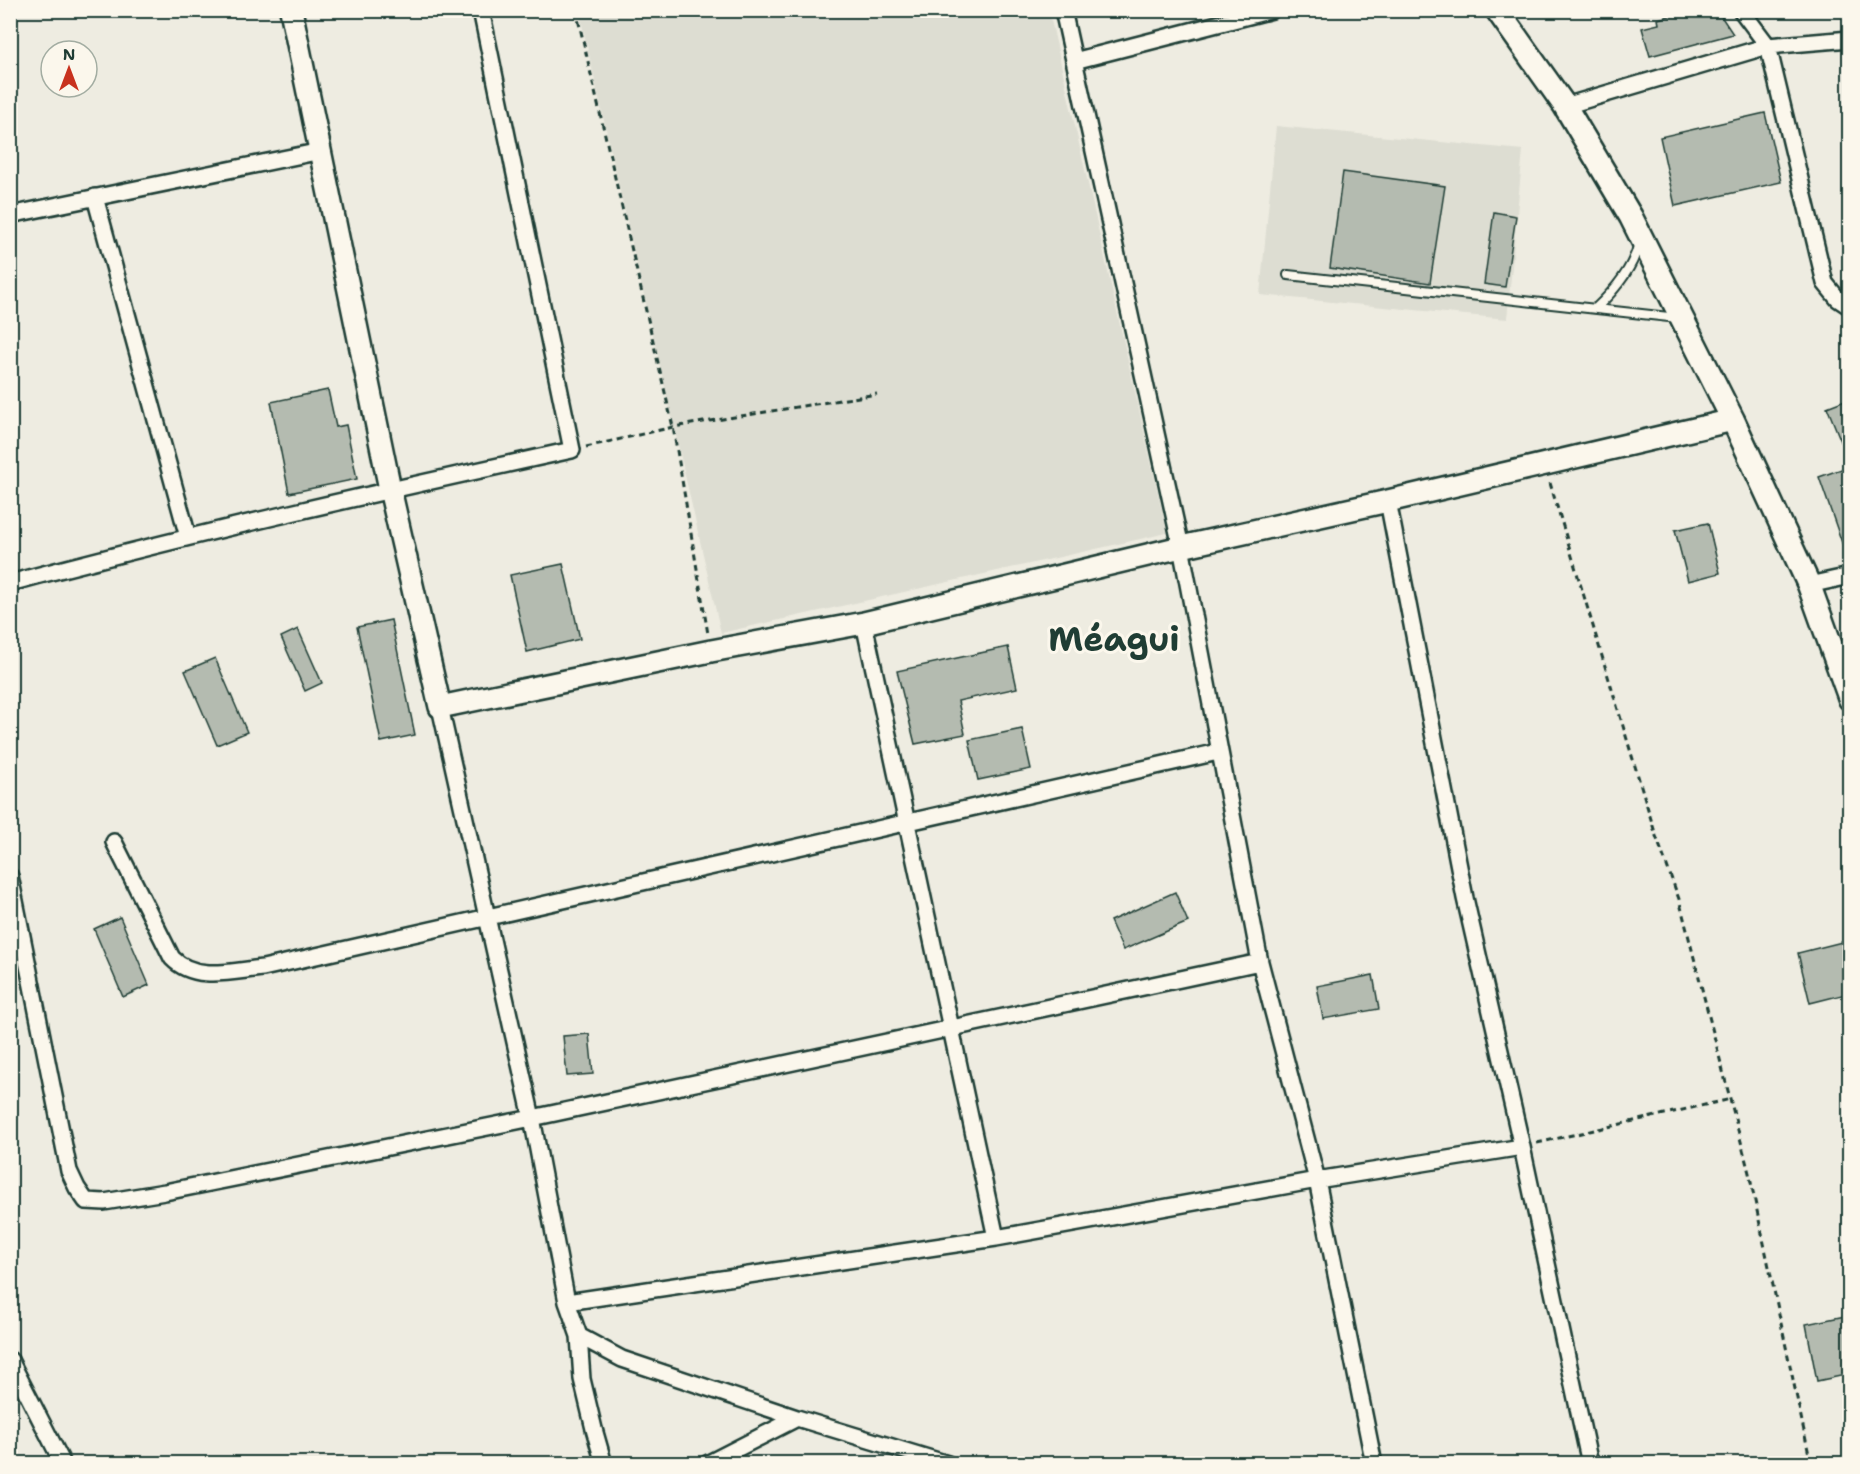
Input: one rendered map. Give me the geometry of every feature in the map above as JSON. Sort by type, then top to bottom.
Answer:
[{"type":"main road","points":[[1497,10],[1565,106],[1641,236],[1733,420],[1809,585],[1850,699]]},
{"type":"street","points":[[291,10],[390,489],[532,1118],[567,1302],[579,1336],[582,1379],[604,1464]]},
{"type":"street","points":[[10,583],[188,537],[390,489],[572,450],[481,10]]},
{"type":"street","points":[[1063,10],[1181,547],[1218,752],[1260,963],[1317,1180],[1374,1464]]},
{"type":"street","points":[[1074,61],[1234,15],[1272,10]]},
{"type":"street","points":[[1741,10],[1768,46],[1825,284],[1850,307]]},
{"type":"street","points":[[1565,106],[1768,46],[1850,39]]},
{"type":"street","points":[[10,215],[321,151]]},
{"type":"street","points":[[95,197],[188,537]]},
{"type":"street","points":[[440,707],[711,651],[864,623],[1181,547],[1733,420]]},
{"type":"street","points":[[1388,501],[1465,898],[1522,1147],[1590,1464]]},
{"type":"street","points":[[1809,585],[1850,576]]},
{"type":"street","points":[[864,623],[996,1238]]},
{"type":"street","points":[[114,842],[172,958],[180,966],[210,974],[263,968],[1218,752]]},
{"type":"street","points":[[11,883],[69,1171],[76,1188],[86,1201],[104,1202],[165,1192],[532,1118],[1260,963]]},
{"type":"street","points":[[567,1302],[996,1238],[1317,1180],[1522,1147]]},
{"type":"street","points":[[579,1336],[622,1359],[797,1418],[948,1464]]},
{"type":"street","points":[[10,1360],[63,1464]]},
{"type":"street","points":[[707,1464],[797,1418]]},
{"type":"lane","points":[[1596,308],[1612,292],[1636,257],[1641,236]]},
{"type":"lane","points":[[1288,275],[1682,318]]},
{"type":"path","points":[[576,10],[673,427],[711,651]]},
{"type":"path","points":[[572,450],[673,427],[877,394]]},
{"type":"path","points":[[1545,464],[1656,836],[1679,899],[1731,1099],[1811,1464]]},
{"type":"path","points":[[1522,1147],[1731,1099]]},
{"type":"shaded area","points":[[579,11],[1049,11],[1167,533],[721,633]]},
{"type":"shaded area","points":[[1276,126],[1523,150],[1507,319],[1260,295]]},
{"type":"building","points":[[1690,10],[1717,10],[1733,34],[1650,56],[1642,28],[1659,24],[1658,19]]},
{"type":"building","points":[[1765,113],[1781,182],[1675,206],[1660,137]]},
{"type":"building","points":[[1343,172],[1445,186],[1430,283],[1330,268]]},
{"type":"building","points":[[1494,212],[1516,216],[1505,287],[1484,284]]},
{"type":"building","points":[[328,390],[336,427],[346,425],[357,479],[289,493],[271,402]]},
{"type":"building","points":[[1850,398],[1850,461],[1849,461],[1827,407]]},
{"type":"building","points":[[1850,466],[1850,557],[1847,557],[1819,477]]},
{"type":"building","points":[[1708,523],[1720,573],[1688,581],[1675,530]]},
{"type":"building","points":[[563,564],[580,639],[527,652],[510,575]]},
{"type":"building","points":[[391,620],[415,735],[381,742],[357,627]]},
{"type":"building","points":[[298,629],[322,683],[305,691],[281,637]]},
{"type":"building","points":[[1008,647],[1017,688],[958,701],[965,734],[915,744],[897,671]]},
{"type":"building","points":[[215,658],[247,732],[217,745],[185,671]]},
{"type":"building","points":[[1022,729],[1031,769],[978,780],[969,740]]},
{"type":"building","points":[[1175,892],[1188,922],[1123,950],[1110,921]]},
{"type":"building","points":[[120,917],[149,985],[123,997],[94,929]]},
{"type":"building","points":[[1850,940],[1850,993],[1810,1003],[1798,953]]},
{"type":"building","points":[[1373,975],[1379,1009],[1323,1019],[1317,986]]},
{"type":"building","points":[[589,1034],[593,1074],[567,1076],[563,1036]]},
{"type":"building","points":[[1850,1315],[1850,1374],[1817,1381],[1806,1324]]},
{"type":"district","name":"Méagui","points":[[1114,639]]}]
